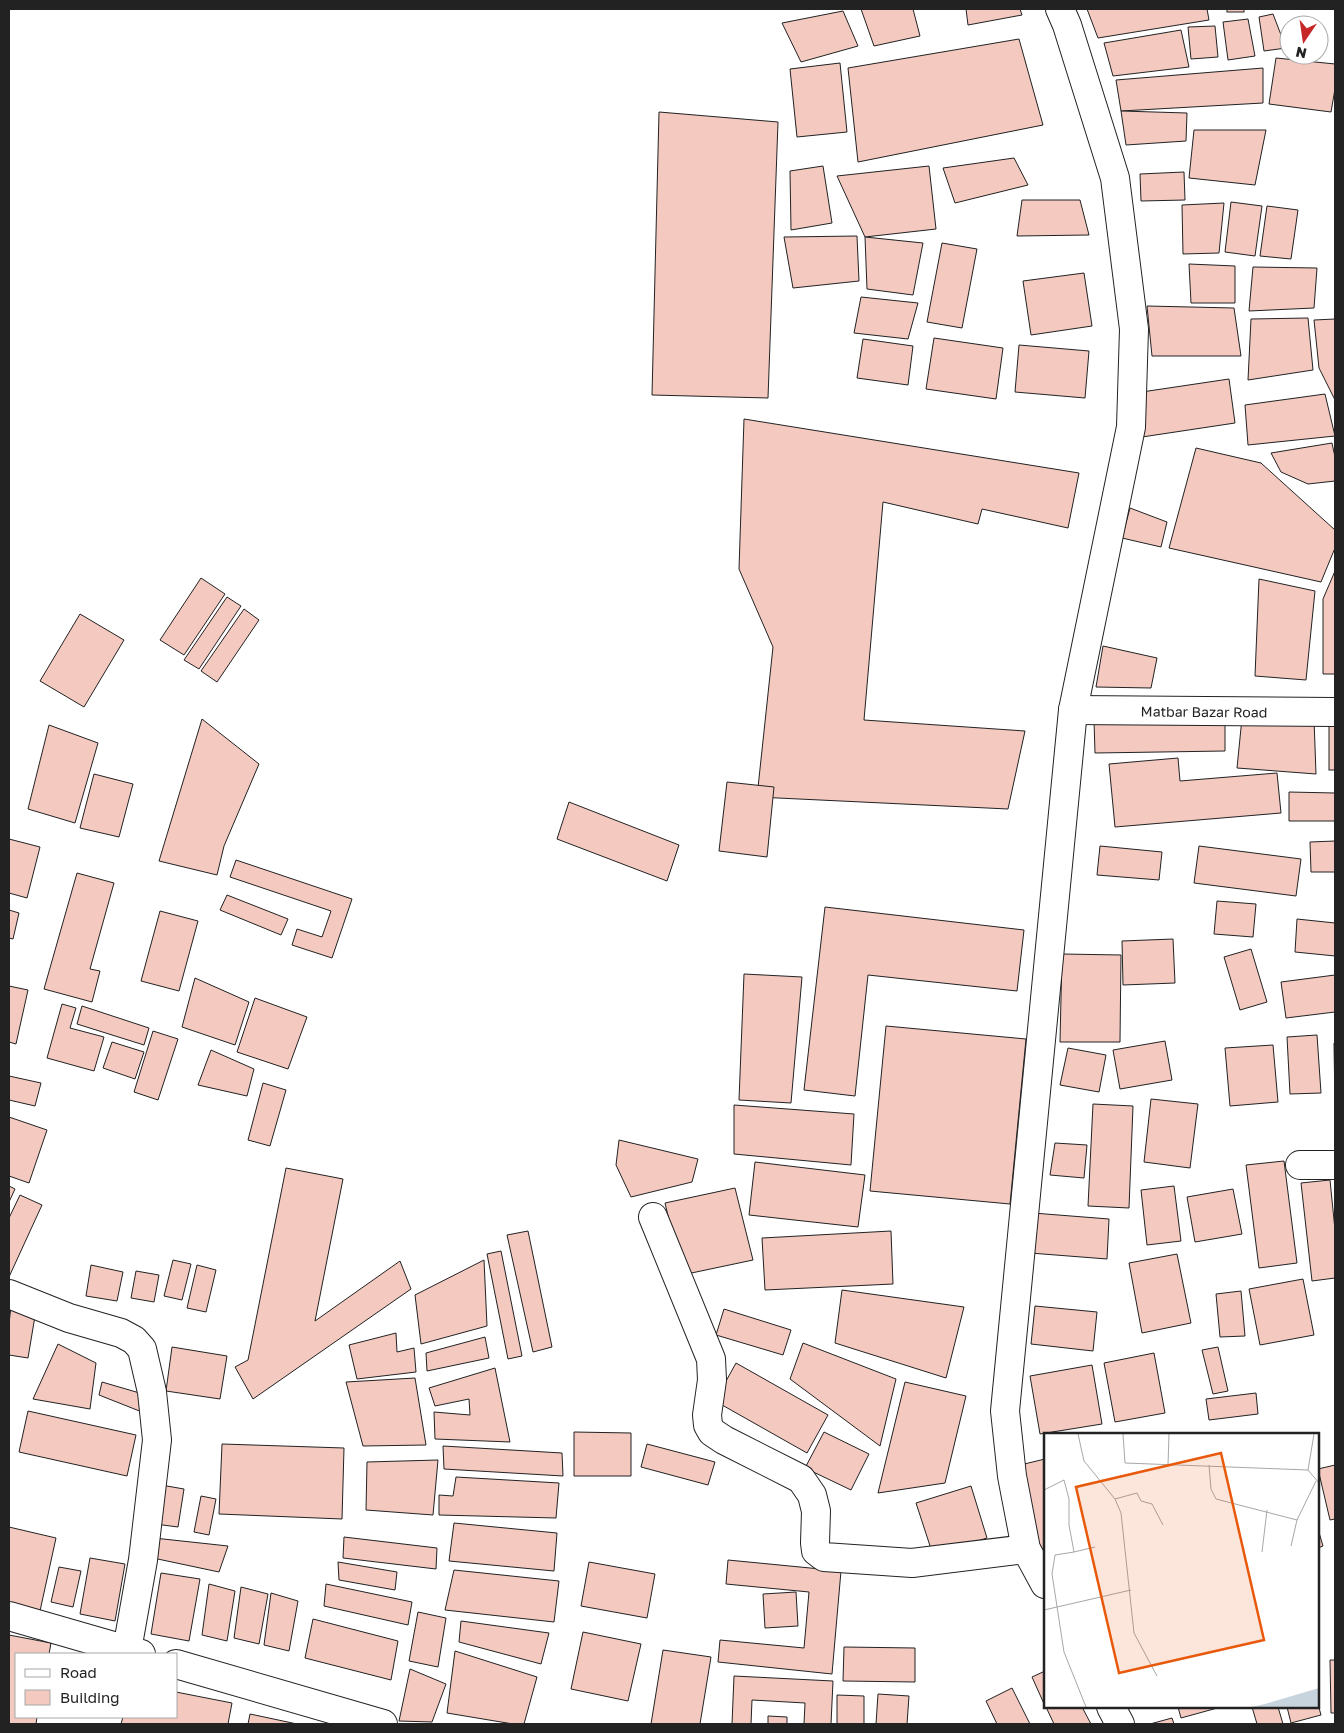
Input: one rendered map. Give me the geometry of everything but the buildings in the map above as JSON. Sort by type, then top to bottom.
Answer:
[{"type":"street","points":[[1044,1582],[1026,1549],[1012,1476],[1005,1411],[1073,710],[1131,427],[1134,329],[1115,178],[1067,25],[1060,9]]},
{"type":"street","name":"Matbar Bazar Road","points":[[1073,710],[1335,712]]},
{"type":"street","points":[[1300,1165],[1335,1166]]},
{"type":"street","points":[[653,1217],[711,1359],[712,1380],[707,1415],[708,1424],[712,1432],[724,1440],[801,1480],[812,1495],[816,1511],[816,1551],[824,1557],[912,1563],[1026,1549]]},
{"type":"street","points":[[9,1294],[69,1318],[121,1333],[134,1340],[142,1350],[152,1392],[157,1440],[134,1652],[9,1616]]},
{"type":"street","points":[[178,1665],[383,1724]]},
{"type":"street","points":[[1112,1708],[1120,1724]]}]
